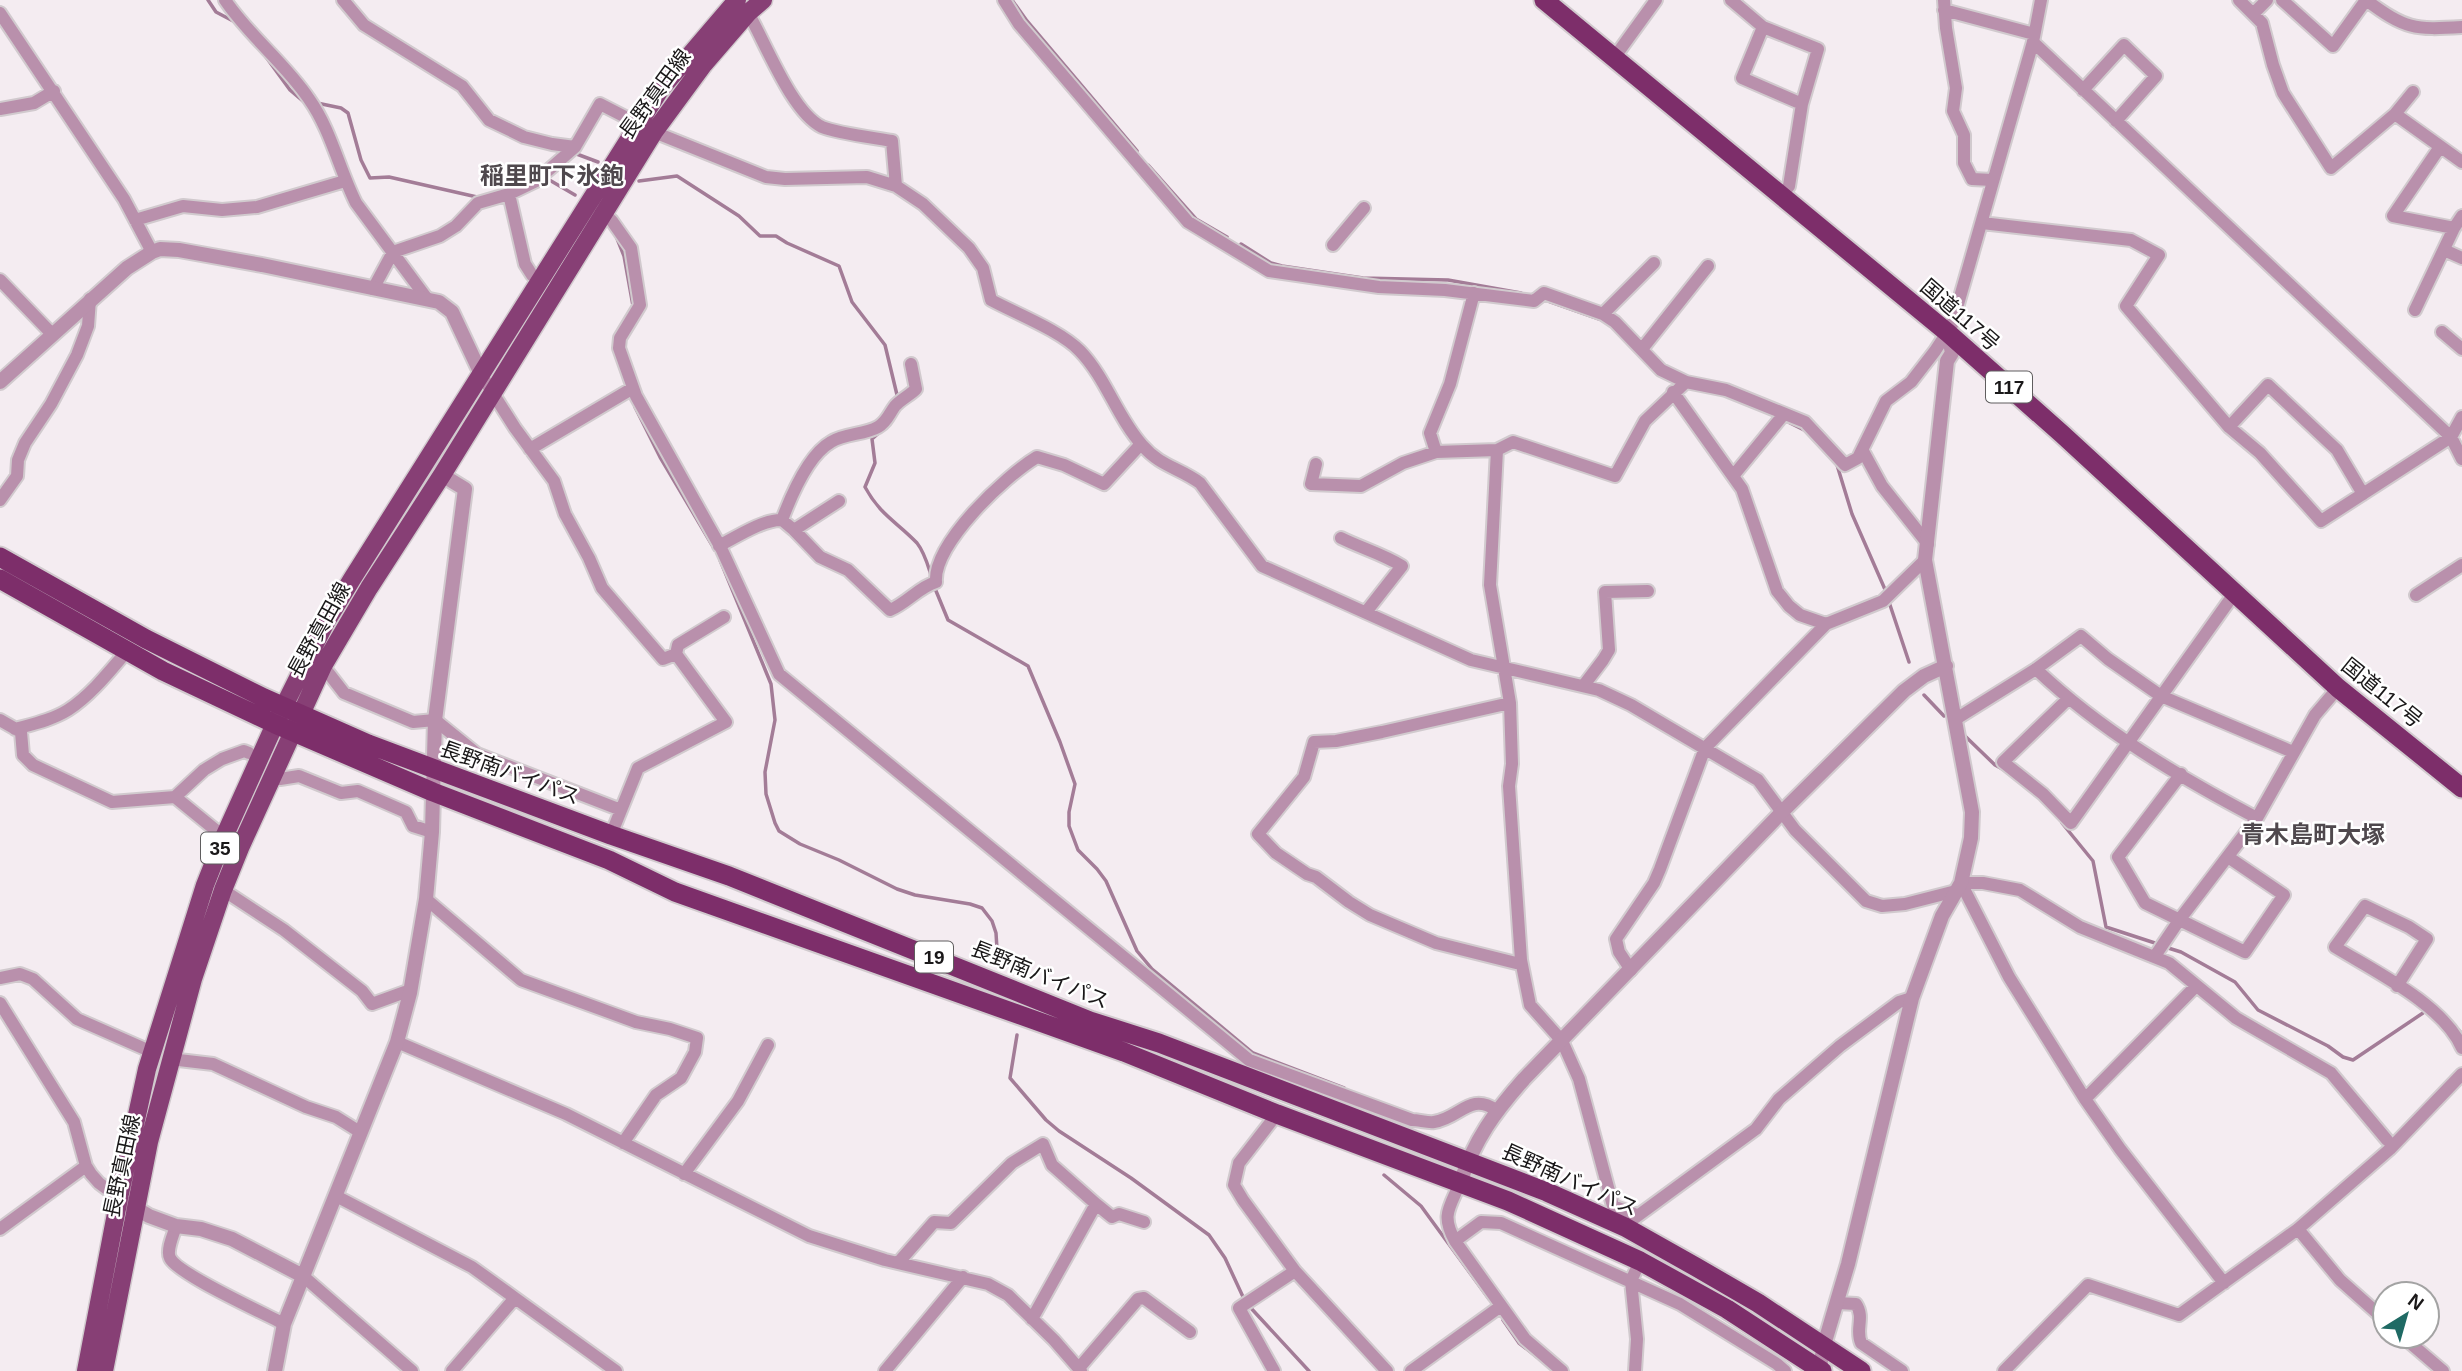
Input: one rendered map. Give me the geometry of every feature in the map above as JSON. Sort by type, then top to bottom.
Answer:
[{"type":"highway","name":"国道117号","points":[[1544,0],[1948,333],[2338,688],[2462,788]]},
{"type":"highway","name":"長野南バイパス","points":[[0,557],[288,719],[433,792],[608,860],[675,892],[1112,1047],[1277,1114],[1508,1201],[1640,1261],[1727,1309],[1820,1370]]},
{"type":"highway","name":"長野南バイパス","points":[[0,579],[127,651],[288,719],[368,744],[812,908],[1090,1021],[1159,1043],[1547,1192],[1631,1221],[1861,1371]]},
{"type":"main road","name":"長野真田線","points":[[104,1371],[149,1142],[192,979],[223,890],[271,776],[288,719],[326,622],[542,279],[646,128],[704,64],[742,4],[764,0]]},
{"type":"main road","name":"長野真田線","points":[[86,1371],[119,1198],[152,1052],[205,886],[224,837],[288,719],[603,212],[646,128]]},
{"type":"street","points":[[225,0],[310,100],[337,154],[345,181],[356,203],[428,300]]},
{"type":"street","points":[[343,0],[364,25],[462,86],[489,120],[524,137],[575,147]]},
{"type":"street","points":[[1004,0],[1019,24],[1188,222],[1269,271],[1379,287],[1408,287],[1534,301],[1544,293],[1603,314],[1627,332],[1661,370],[1686,382],[1727,390],[1805,422],[1844,465],[1858,458],[1886,401],[1911,382],[1948,333],[1982,223],[2041,0]]},
{"type":"street","points":[[1614,58],[1656,0]]},
{"type":"street","points":[[1731,0],[1763,27],[1818,49],[1802,104],[1789,186],[1782,195]]},
{"type":"street","points":[[2239,0],[2255,13],[2262,23],[2284,93],[2331,168],[2395,114],[2413,92]]},
{"type":"street","points":[[2255,13],[2267,0]]},
{"type":"street","points":[[2282,0],[2333,46],[2366,0],[2389,17],[2414,28],[2462,27]]},
{"type":"street","points":[[742,4],[806,115],[823,127],[892,141],[896,186]]},
{"type":"street","points":[[1992,180],[1972,179],[1965,163],[1964,135],[1953,111],[1956,88],[1944,5],[2033,38],[2083,90],[2451,437],[2462,460]]},
{"type":"street","points":[[1,18],[54,91],[124,198],[152,252]]},
{"type":"street","points":[[1763,27],[1742,78],[1802,104]]},
{"type":"street","points":[[2083,90],[2124,45],[2156,76],[2116,121]]},
{"type":"street","points":[[0,109],[34,103],[54,91]]},
{"type":"street","points":[[373,289],[393,252],[440,236],[456,226],[478,202],[509,194],[536,181],[575,147],[600,104],[646,128],[766,177],[867,177],[896,186],[923,204],[969,248],[983,268],[991,300],[1067,340],[1078,349],[1096,370],[1141,444],[1163,465],[1188,474],[1200,483],[1262,566],[1471,660],[1584,684],[1630,705],[1758,780],[1795,830],[1866,901],[1882,906],[1905,904],[1959,887],[1983,883],[2020,890],[2080,927],[2169,963],[2236,1018],[2331,1073],[2387,1140]]},
{"type":"street","points":[[2395,114],[2462,162]]},
{"type":"street","points":[[2440,147],[2393,216],[2454,228]]},
{"type":"street","points":[[135,220],[183,206],[222,210],[257,207],[345,181]]},
{"type":"street","points":[[509,194],[526,264],[532,275],[542,279]]},
{"type":"street","points":[[1333,245],[1364,208]]},
{"type":"street","points":[[603,212],[631,248],[640,305],[620,338],[619,348],[633,388],[719,546],[779,674],[1249,1060],[1412,1120],[1434,1122],[1475,1102],[1489,1105],[1496,1110]]},
{"type":"street","points":[[2415,310],[2462,216]]},
{"type":"street","points":[[1982,223],[2131,240],[2159,255],[2126,306],[2229,427],[2260,453],[2321,521],[2451,437],[2462,417]]},
{"type":"street","points":[[0,382],[127,268],[160,249],[179,250],[439,302],[452,312],[492,393],[554,481],[565,514],[590,558],[602,587],[663,659],[676,654]]},
{"type":"street","points":[[2444,250],[2462,258]]},
{"type":"street","points":[[1603,314],[1654,263]]},
{"type":"street","points":[[1642,349],[1709,266]]},
{"type":"street","points":[[0,280],[52,334]]},
{"type":"street","points":[[1436,452],[1430,433],[1454,371],[1474,293]]},
{"type":"street","points":[[0,500],[16,476],[24,443],[51,404],[77,355],[88,326],[90,299]]},
{"type":"street","points":[[2442,332],[2462,349]]},
{"type":"street","points":[[1820,1370],[1824,1345],[1838,1303],[1912,998],[1942,916],[1959,887],[1971,838],[1972,812],[1926,560],[1947,362],[1952,353],[1948,333]]},
{"type":"street","points":[[782,520],[796,485],[813,460],[830,442],[876,429],[885,422],[896,404],[916,389],[911,364]]},
{"type":"street","points":[[1317,464],[1311,484],[1361,486],[1403,463],[1436,452],[1497,450],[1513,442],[1615,475],[1645,421],[1686,382]]},
{"type":"street","points":[[2229,427],[2268,385],[2337,450],[2363,494]]},
{"type":"street","points":[[530,449],[633,388]]},
{"type":"street","points":[[1673,392],[1733,475],[1746,498],[1777,591],[1800,615],[1826,624]]},
{"type":"street","points":[[1733,475],[1784,414]]},
{"type":"street","points":[[719,546],[764,523],[782,520],[820,557],[848,570],[890,610],[936,582],[935,572],[939,561],[956,535],[988,495],[1026,463],[1037,457],[1049,460],[1104,484],[1141,444]]},
{"type":"street","points":[[1497,450],[1490,585],[1510,703],[1512,764],[1509,786],[1521,960],[1530,1005],[1562,1041],[1578,1079],[1614,1206],[1631,1221],[1756,1129],[1779,1100],[1840,1046],[1899,1002],[1912,998]]},
{"type":"street","points":[[1863,451],[1882,486],[1928,544]]},
{"type":"street","points":[[275,1371],[284,1324],[397,1042],[410,993],[426,899],[432,832],[435,720],[465,489],[442,475]]},
{"type":"street","points":[[794,530],[839,501]]},
{"type":"street","points":[[1341,538],[1371,552],[1385,555],[1402,566],[1366,612]]},
{"type":"street","points":[[1631,970],[1619,952],[1616,939],[1654,883],[1705,748],[1826,624],[1889,596],[1926,560]]},
{"type":"street","points":[[2416,595],[2462,565]]},
{"type":"street","points":[[1584,684],[1609,650],[1605,592],[1648,591]]},
{"type":"street","points":[[2068,699],[2003,762],[2043,794],[2071,823],[2234,594]]},
{"type":"street","points":[[611,835],[638,768],[726,722],[676,654],[678,645],[724,617]]},
{"type":"street","points":[[1956,719],[2081,636],[2108,659],[2161,696],[2293,752]]},
{"type":"street","points":[[15,729],[49,720],[68,710],[99,684],[127,651]]},
{"type":"street","points":[[323,666],[344,693],[413,722],[435,720],[477,754],[621,810]]},
{"type":"street","points":[[1562,1371],[1539,1348],[1525,1339],[1455,1241],[1447,1225],[1447,1214],[1480,1134],[1496,1110],[1782,812],[1904,691],[1924,676],[1946,666]]},
{"type":"street","points":[[2036,668],[2068,699],[2127,741],[2210,793],[2257,818]]},
{"type":"street","points":[[2155,956],[2257,818],[2315,715],[2338,688]]},
{"type":"street","points":[[1510,703],[1382,733],[1314,742],[1304,777],[1258,834],[1276,853],[1370,915],[1436,943],[1516,963],[1521,960]]},
{"type":"street","points":[[0,720],[21,732],[23,755],[33,765],[112,802],[175,797],[204,770],[222,759],[244,751],[249,753]]},
{"type":"street","points":[[2181,774],[2118,857],[2145,903],[2245,952],[2284,895],[2228,857]]},
{"type":"street","points":[[271,776],[280,779],[299,776],[341,793],[358,791],[406,812],[413,827],[432,832]]},
{"type":"street","points":[[175,797],[224,837]]},
{"type":"street","points":[[1959,887],[2009,977],[2085,1099],[2120,1149],[2224,1283]]},
{"type":"street","points":[[223,890],[295,938],[362,991],[372,1004],[405,992],[410,993]]},
{"type":"street","points":[[426,899],[521,980],[636,1022],[670,1028],[697,1038],[695,1052],[681,1078],[656,1095],[624,1143]]},
{"type":"street","points":[[2397,986],[2427,940],[2409,926],[2365,906],[2335,947],[2430,1009],[2456,1035],[2462,1048]]},
{"type":"street","points":[[0,978],[20,974],[33,979],[77,1020],[152,1052]]},
{"type":"street","points":[[2085,1099],[2196,986]]},
{"type":"street","points":[[0,1003],[74,1122],[86,1166],[99,1183],[137,1209],[176,1226],[201,1229],[232,1239],[303,1276],[412,1371]]},
{"type":"street","points":[[397,1042],[566,1114],[809,1236],[863,1254],[948,1276],[988,1283],[1008,1295],[1080,1369],[1138,1299],[1144,1298],[1190,1332]]},
{"type":"street","points":[[684,1174],[738,1101],[768,1045]]},
{"type":"street","points":[[170,1059],[213,1064],[306,1107],[336,1117],[360,1132]]},
{"type":"street","points":[[2004,1371],[2088,1285],[2179,1315],[2298,1229],[2390,1149],[2462,1074]]},
{"type":"street","points":[[1277,1114],[1238,1163],[1234,1185],[1296,1271],[1387,1371]]},
{"type":"street","points":[[898,1263],[934,1222],[951,1223],[1012,1163],[1043,1144],[1052,1165],[1112,1217],[1119,1214],[1144,1222]]},
{"type":"street","points":[[0,1229],[86,1166]]},
{"type":"street","points":[[336,1196],[472,1267],[616,1371]]},
{"type":"street","points":[[1032,1319],[1096,1204]]},
{"type":"street","points":[[1455,1241],[1481,1222],[1501,1223],[1680,1304],[1785,1371]]},
{"type":"street","points":[[176,1226],[170,1259],[186,1272],[284,1324]]},
{"type":"street","points":[[2298,1229],[2340,1280],[2371,1308]]},
{"type":"street","points":[[1635,1371],[1637,1339],[1631,1281],[1640,1261]]},
{"type":"street","points":[[1274,1371],[1239,1308],[1296,1271]]},
{"type":"street","points":[[885,1371],[963,1277]]},
{"type":"street","points":[[452,1371],[515,1298]]},
{"type":"street","points":[[1838,1303],[1856,1304],[1862,1314],[1858,1336],[1861,1343],[1902,1371]]},
{"type":"street","points":[[1411,1371],[1501,1306]]},
{"type":"street","points":[[2418,1350],[2443,1371]]},
{"type":"waterway","points":[[208,0],[216,12],[235,22]]},
{"type":"waterway","points":[[1012,0],[1137,151]]},
{"type":"waterway","points":[[266,57],[290,90],[304,102]]},
{"type":"waterway","points":[[317,103],[341,108],[348,113],[361,160],[370,178],[389,177],[477,197]]},
{"type":"waterway","points":[[574,153],[598,162]]},
{"type":"waterway","points":[[1148,165],[1196,219],[1227,237]]},
{"type":"waterway","points":[[639,181],[677,176],[739,216],[760,236],[776,236],[839,266],[852,302],[885,345],[898,399]]},
{"type":"waterway","points":[[546,178],[575,195]]},
{"type":"waterway","points":[[616,236],[624,256],[633,306]]},
{"type":"waterway","points":[[1241,244],[1271,263],[1282,266],[1363,278],[1448,280],[1521,293]]},
{"type":"waterway","points":[[1548,301],[1602,320]]},
{"type":"waterway","points":[[635,407],[660,457],[715,550]]},
{"type":"waterway","points":[[1786,421],[1806,431]]},
{"type":"waterway","points":[[881,431],[872,439],[875,463],[865,487],[883,511],[917,543],[932,578]]},
{"type":"waterway","points":[[1837,465],[1852,514],[1887,594]]},
{"type":"waterway","points":[[720,560],[771,684],[775,720],[765,772],[766,794],[779,831],[800,844],[897,889],[982,908],[992,921],[996,933],[998,965]]},
{"type":"waterway","points":[[934,586],[948,620],[1028,666],[1075,784],[1069,826],[1078,850],[1106,881],[1137,951],[1152,969],[1253,1053],[1344,1088]]},
{"type":"waterway","points":[[1889,602],[1909,662]]},
{"type":"waterway","points":[[1924,695],[1944,716]]},
{"type":"waterway","points":[[1965,736],[1995,765],[2006,771]]},
{"type":"waterway","points":[[2062,823],[2093,861],[2106,927],[2158,944]]},
{"type":"waterway","points":[[2165,947],[2181,952],[2235,982],[2258,1010],[2353,1060],[2423,1013]]},
{"type":"waterway","points":[[2454,1025],[2462,1034]]},
{"type":"waterway","points":[[1017,1035],[1010,1078],[1046,1120],[1209,1235],[1225,1258],[1244,1299]]},
{"type":"waterway","points":[[1384,1175],[1421,1206],[1489,1299]]},
{"type":"waterway","points":[[1249,1306],[1309,1371]]},
{"type":"waterway","points":[[1503,1320],[1519,1343],[1537,1357]]},
{"type":"district","name":"稲里町下氷鉋","points":[[552,176]]},
{"type":"district","name":"青木島町大塚","points":[[2313,835]]}]
